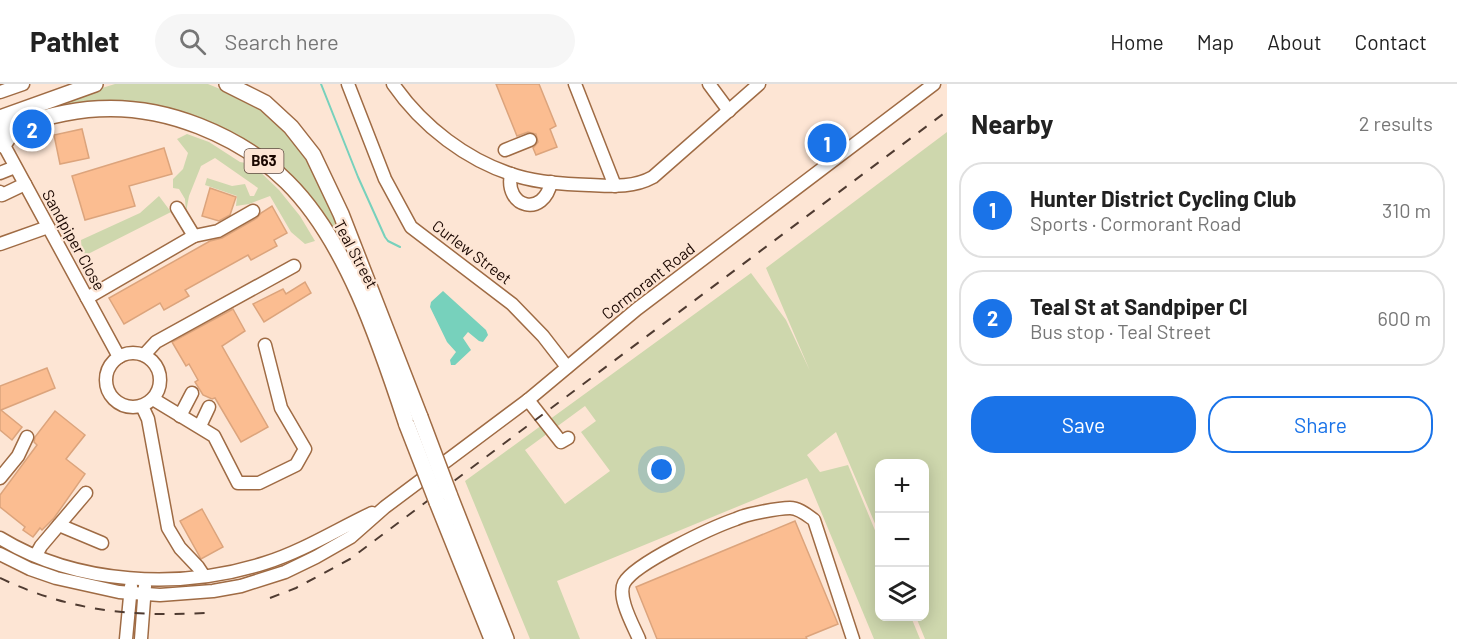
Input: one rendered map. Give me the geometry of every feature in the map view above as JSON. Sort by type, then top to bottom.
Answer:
[{"type":"main road","points":[[0,118],[95,84]]},
{"type":"main road","name":"Teal Street","points":[[226,84],[265,103],[291,127],[313,154],[341,214],[443,498],[507,639]]},
{"type":"main road","name":"Teal Street","points":[[1,138],[49,116],[81,109],[114,108],[148,112],[190,122],[216,133],[262,160],[289,183],[321,225],[350,276],[414,421]]},
{"type":"main road","name":"Teal Street","points":[[443,498],[458,554],[492,639]]},
{"type":"main road","points":[[458,554],[482,639]]},
{"type":"street","points":[[0,92],[23,84]]},
{"type":"street","name":"Curlew Street","points":[[348,84],[385,179],[411,227],[512,304],[543,336],[567,368]]},
{"type":"street","points":[[393,84],[411,108],[442,136],[476,158],[511,174],[551,182],[615,186],[642,183],[653,177],[759,84]]},
{"type":"street","points":[[575,84],[615,186]]},
{"type":"street","points":[[709,84],[729,111]]},
{"type":"street","name":"Cormorant Road","points":[[0,554],[30,569],[56,578],[130,593],[160,596],[241,586],[285,573],[351,537],[385,507],[528,400],[693,266],[934,84]]},
{"type":"street","name":"Sandpiper Close","points":[[1,138],[119,357]]},
{"type":"street","points":[[505,150],[530,140]]},
{"type":"street","points":[[0,173],[15,167]]},
{"type":"street","points":[[511,174],[510,190],[523,204],[535,205],[543,200],[550,191],[551,182]]},
{"type":"street","points":[[0,192],[2,195],[25,184]]},
{"type":"street","points":[[177,208],[194,236]]},
{"type":"street","points":[[87,298],[194,236],[218,231],[253,211]]},
{"type":"street","points":[[0,244],[48,227]]},
{"type":"street","points":[[144,355],[156,342],[294,266]]},
{"type":"street","points":[[153,399],[214,436],[238,483],[258,483],[296,465],[305,449],[281,408],[265,345]]},
{"type":"street","points":[[131,353],[144,355],[154,363],[160,374],[160,387],[153,399],[142,406],[124,406],[108,392],[106,381],[108,370],[119,357],[131,353]]},
{"type":"street","points":[[180,416],[192,393]]},
{"type":"street","points":[[528,400],[561,442],[568,438]]},
{"type":"street","points":[[142,406],[148,419],[168,528],[180,548],[204,576]]},
{"type":"street","points":[[200,426],[209,408]]},
{"type":"street","points":[[0,478],[18,456],[27,437]]},
{"type":"street","points":[[36,555],[86,493]]},
{"type":"street","name":"Cormorant Road","points":[[0,538],[36,555],[79,570],[146,579],[204,576],[264,564],[304,549],[343,526],[385,507]]},
{"type":"street","points":[[639,639],[621,594],[624,582],[639,568],[706,532],[738,518],[792,507],[814,520],[853,639]]},
{"type":"street","points":[[59,525],[102,543]]},
{"type":"street","points":[[126,639],[131,578]]},
{"type":"street","points":[[141,639],[146,579]]},
{"type":"green space","points":[[115,84],[208,84],[249,101],[271,116],[294,138],[323,184],[418,424],[347,261],[246,143],[90,103],[60,106],[10,123],[76,96]]},
{"type":"green space","points":[[947,132],[947,639],[925,639],[918,621],[929,621],[929,459],[875,459],[875,524],[836,432],[807,455],[820,472],[848,465],[875,530],[875,621],[913,621],[920,639],[874,639],[807,478],[557,581],[580,639],[530,639],[465,481],[751,273],[786,320],[810,371],[766,268]],"holes":[[[585,406],[596,421],[581,432],[610,471],[565,504],[525,450]]]},
{"type":"green space","points":[[187,134],[209,142],[240,162],[252,164],[279,190],[300,216],[315,241],[305,244],[291,232],[270,196],[236,206],[237,196],[205,185],[207,178],[232,186],[245,184],[250,196],[254,196],[258,188],[215,158],[201,166],[189,196],[186,212],[185,199],[179,189],[173,188],[173,179],[183,169],[188,153],[177,139]]},
{"type":"green space","points":[[159,196],[171,212],[88,254],[82,253],[81,240],[140,213]]},
{"type":"water","points":[[443,291],[486,330],[488,335],[483,342],[468,332],[463,338],[471,350],[455,365],[451,365],[450,360],[456,352],[447,342],[430,307],[431,302]]},
{"type":"building","points":[[496,84],[539,84],[556,126],[550,129],[557,147],[536,155],[533,148],[538,142],[536,134],[528,132],[517,136]]},
{"type":"building","points":[[82,129],[89,158],[60,164],[54,135]]},
{"type":"building","points":[[164,148],[172,174],[129,186],[135,206],[85,220],[72,176]]},
{"type":"building","points":[[210,188],[236,197],[230,215],[219,221],[202,216]]},
{"type":"building","points":[[272,206],[287,233],[274,240],[277,246],[251,260],[248,255],[185,290],[189,296],[164,310],[160,303],[124,324],[109,298],[210,241],[222,238],[257,218]]},
{"type":"building","points":[[305,282],[311,293],[264,322],[253,304],[283,289],[286,294]]},
{"type":"building","points":[[233,309],[245,331],[222,346],[268,427],[241,442],[215,398],[203,395],[195,382],[198,380],[189,364],[186,366],[172,342]]},
{"type":"building","points":[[47,368],[55,388],[1,410],[22,427],[12,440],[0,430],[0,386]]},
{"type":"building","points":[[55,411],[85,435],[66,459],[85,474],[54,518],[42,530],[40,528],[33,537],[23,530],[25,527],[0,507],[0,495],[37,445],[34,442],[35,437]]},
{"type":"building","points":[[202,509],[223,547],[201,559],[180,521]]},
{"type":"building","points":[[795,521],[838,624],[806,637],[807,639],[657,639],[636,587]]},
{"type":"waterway","points":[[321,84],[385,237],[400,247]]},
{"type":"railway","points":[[270,598],[296,588],[350,559],[947,111]]},
{"type":"railway","points":[[0,578],[76,605],[152,614],[206,613]]},
{"type":"place","name":"Teal St at Sandpiper Cl","points":[[32,129]]},
{"type":"place","name":"Hunter District Cycling Club","points":[[827,143]]}]
